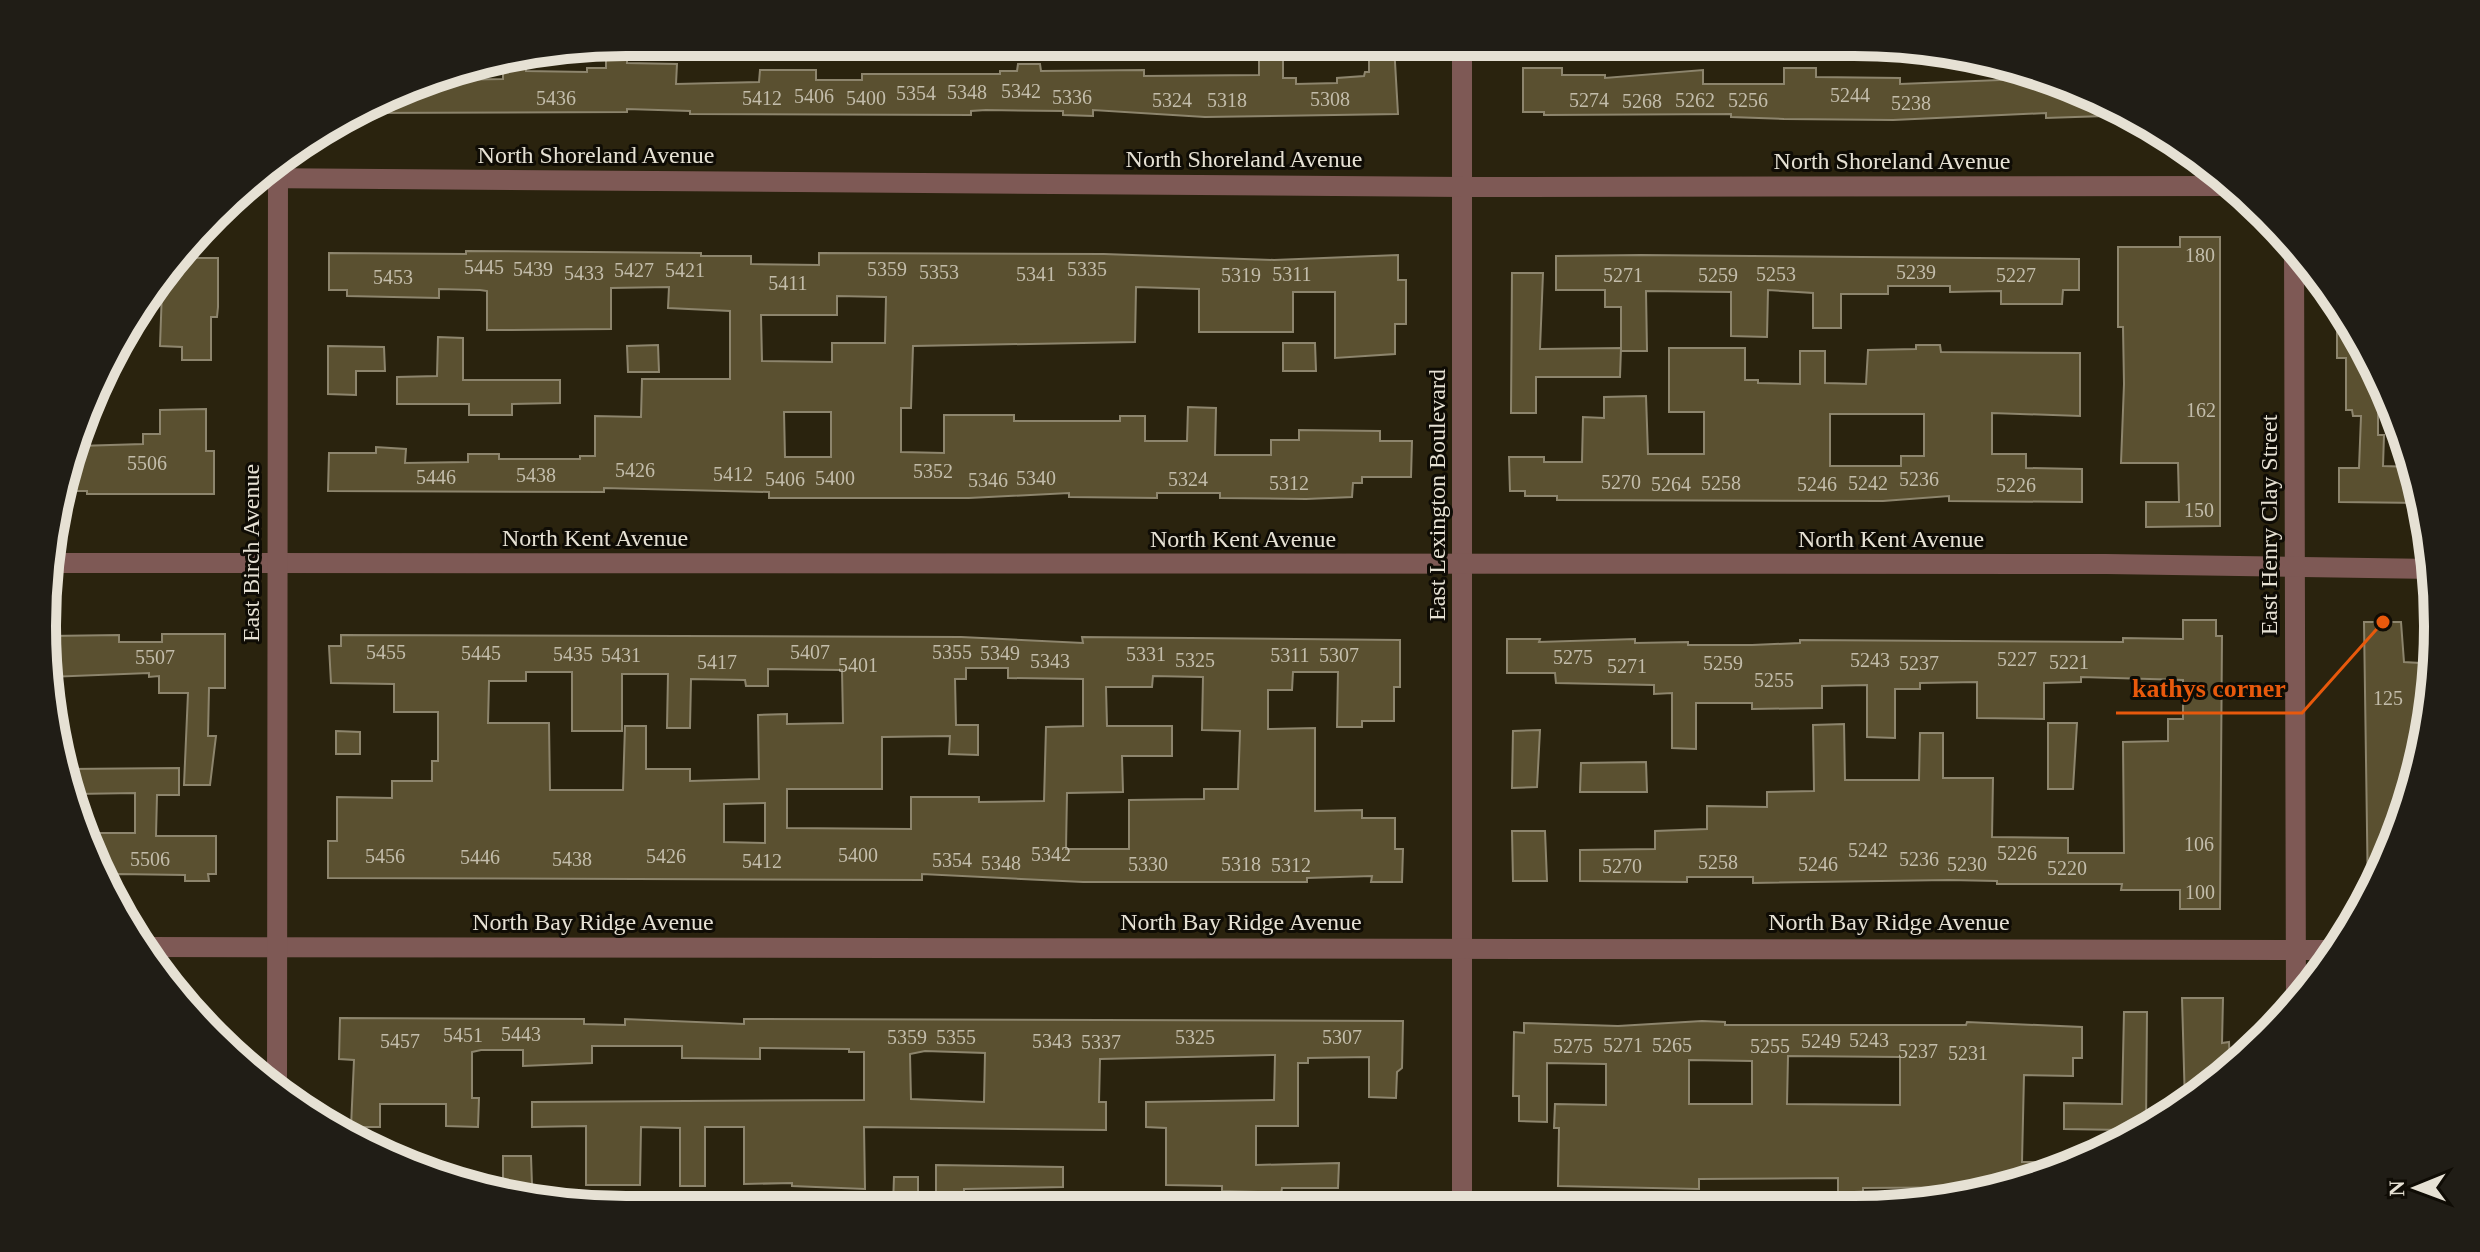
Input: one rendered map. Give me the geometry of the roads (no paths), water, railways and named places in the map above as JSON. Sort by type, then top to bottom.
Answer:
[{"type":"street","name":"East Lexington Boulevard","points":[[1462,56],[1462,1196]]},
{"type":"street","name":"North Shoreland Avenue","points":[[286,169],[1463,187],[2216,186]]},
{"type":"street","name":"East Birch Avenue","points":[[277,1076],[278,175]]},
{"type":"street","name":"East Henry Clay Street","points":[[2294,264],[2296,986]]},
{"type":"street","name":"North Kent Avenue","points":[[60,563],[2106,564],[2421,569]]},
{"type":"street","name":"North Bay Ridge Avenue","points":[[155,947],[2323,950]]},
{"type":"place","name":"kathys corner","points":[[2383,622]]}]
